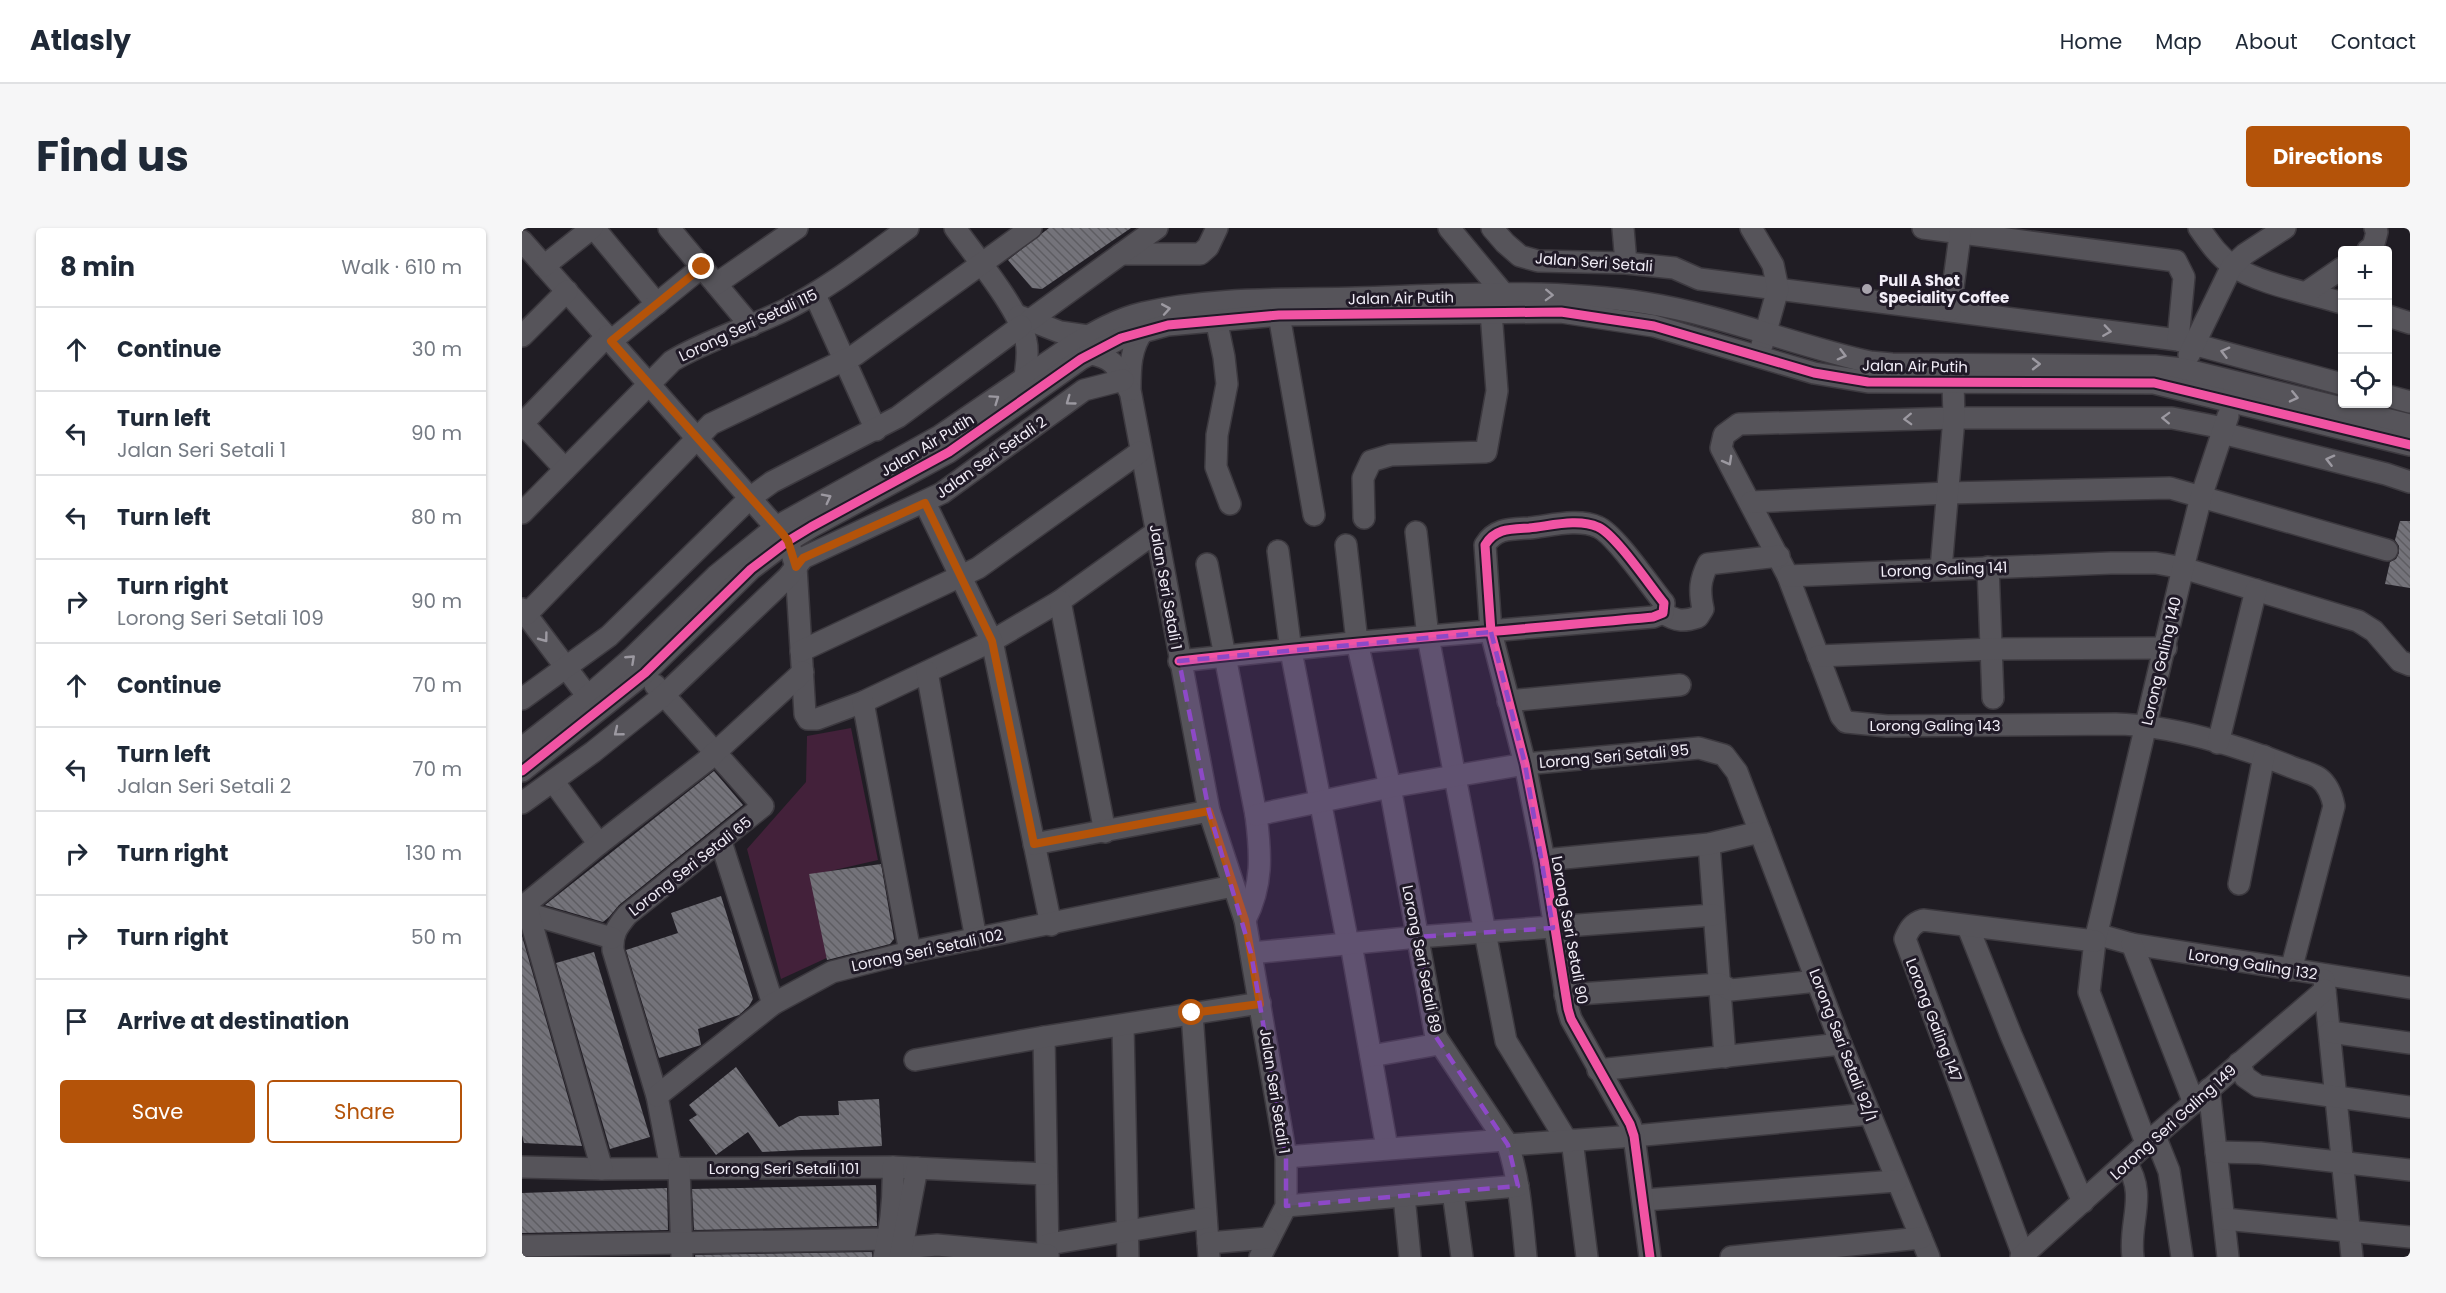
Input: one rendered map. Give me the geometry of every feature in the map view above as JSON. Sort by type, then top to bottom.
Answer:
[{"type":"street","points":[[544,266],[593,228],[657,304]]},
{"type":"street","points":[[716,284],[797,228]]},
{"type":"street","name":"Lorong Seri Setali 115","points":[[522,513],[672,361],[814,295],[908,228]]},
{"type":"street","points":[[955,228],[1022,320],[1028,350],[1025,378]]},
{"type":"street","points":[[594,704],[524,611],[697,437],[725,416],[846,361],[1030,228]]},
{"type":"street","points":[[522,699],[609,636],[750,498],[772,482],[898,417],[1022,320],[1157,228]]},
{"type":"street","points":[[1121,254],[1200,254],[1208,247],[1217,228]]},
{"type":"street","points":[[1449,228],[1503,293]]},
{"type":"street","name":"Jalan Seri Setali","points":[[1492,228],[1520,256],[1538,261],[1626,263],[1674,268],[1699,279],[1776,294],[1950,310],[2186,342],[2338,383]]},
{"type":"street","points":[[1623,228],[1626,263]]},
{"type":"street","points":[[1751,228],[1773,265],[1776,294],[1784,319],[1802,344]]},
{"type":"street","points":[[1923,228],[1961,230],[2176,261],[2184,277],[2186,342],[2179,378]]},
{"type":"street","points":[[2199,228],[2212,247],[2232,266],[2249,276],[2338,301]]},
{"type":"street","points":[[2186,342],[2232,266],[2245,254],[2284,228]]},
{"type":"street","points":[[2373,246],[2377,232],[2375,228]]},
{"type":"street","points":[[675,230],[751,326]]},
{"type":"street","points":[[1950,310],[1961,230]]},
{"type":"street","points":[[523,244],[782,534],[796,567],[805,714],[808,719],[817,719],[863,702],[992,641],[1060,601],[1156,532]]},
{"type":"street","points":[[566,470],[522,424],[609,339],[702,267]]},
{"type":"street","points":[[2307,292],[2338,271]]},
{"type":"street","points":[[522,336],[567,291]]},
{"type":"street","name":"Jalan Air Putih","points":[[522,748],[645,674],[744,576],[782,534],[811,526],[949,452],[1089,345],[1114,322],[1141,314],[1188,306],[1278,300],[1503,293],[1607,298],[1685,311],[1870,362],[1892,364],[2135,364],[2403,443]]},
{"type":"street","points":[[1730,323],[1760,313],[1776,294]]},
{"type":"street","points":[[1758,356],[1776,294]]},
{"type":"street","points":[[814,295],[876,430]]},
{"type":"street","points":[[1364,518],[1363,478],[1371,461],[1391,455],[1486,452],[1497,391],[1491,312]]},
{"type":"street","name":"Jalan Air Putih","points":[[522,771],[594,704],[632,658],[716,576],[930,442],[1025,378],[1089,345],[1144,330],[1216,319],[1279,315],[1561,312],[1654,326],[1814,373],[1868,382],[2136,382],[2179,378]]},
{"type":"street","points":[[1279,315],[1314,515]]},
{"type":"street","points":[[2392,317],[2410,323]]},
{"type":"street","points":[[1216,319],[1227,384],[1217,435],[1216,467],[1230,504]]},
{"type":"street","name":"Jalan Seri Setali 1","points":[[1022,320],[1060,332],[1089,345],[1113,362],[1126,385],[1209,811],[1245,920],[1286,1157],[1286,1206],[1264,1247]]},
{"type":"street","name":"Jalan Seri Setali 1","points":[[1126,385],[1134,347],[1137,338],[1144,330]]},
{"type":"street","points":[[1941,569],[1954,418],[1953,382]]},
{"type":"street","name":"Jalan Seri Setali 2","points":[[522,803],[593,752],[664,695],[803,558],[925,503],[1084,390],[1126,385]]},
{"type":"street","name":"Jalan Air Putih","points":[[2235,393],[2410,425]]},
{"type":"street","name":"Lorong Galing 140","points":[[2182,1257],[2169,1171],[2150,1139],[2089,992],[2096,937],[2166,648],[2183,568],[2201,497],[2235,393]]},
{"type":"street","points":[[2392,397],[2410,402]]},
{"type":"street","points":[[1788,576],[1721,448],[1724,435],[1739,424],[1954,418],[2172,418],[2410,482]]},
{"type":"street","points":[[2386,474],[2403,443]]},
{"type":"street","points":[[801,651],[989,561],[1140,452]]},
{"type":"street","points":[[1750,502],[1947,493],[2170,488],[2387,550]]},
{"type":"street","points":[[925,503],[992,641],[1051,925]]},
{"type":"street","name":"Lorong Seri Setali 90","points":[[1650,1257],[1635,1136],[1571,1019],[1565,995],[1544,860],[1524,764],[1491,632],[1485,545],[1489,538],[1504,530],[1579,523],[1595,526],[1608,534],[1664,603],[1663,613]]},
{"type":"street","points":[[1416,532],[1428,638],[1506,1041],[1570,1140],[1587,1257]]},
{"type":"street","name":"Lorong Seri Setali 89","points":[[1346,545],[1357,642],[1390,787],[1439,1044],[1506,1142],[1515,1164],[1526,1257]]},
{"type":"street","points":[[1278,551],[1292,651],[1350,944],[1387,1148]]},
{"type":"street","points":[[1179,661],[1292,651],[1357,642],[1428,638],[1653,617],[1663,613],[1674,620],[1684,621],[1698,617],[1703,609],[1699,590],[1708,564],[1779,556]]},
{"type":"street","name":"Lorong Galing 141","points":[[1788,576],[2139,562],[2183,568],[2358,621],[2374,631],[2400,661],[2410,665]]},
{"type":"street","points":[[1207,564],[1259,839],[1258,882],[1255,900],[1245,920]]},
{"type":"street","points":[[1988,567],[1993,649],[1993,698]]},
{"type":"street","name":"Lorong Galing 143","points":[[1788,576],[1841,716],[1846,722],[1887,726],[2116,724],[2146,726],[2264,756],[2319,778],[2332,795],[2334,806],[2291,970]]},
{"type":"street","points":[[2218,743],[2256,590]]},
{"type":"street","points":[[1060,601],[1105,832]]},
{"type":"street","points":[[1818,656],[1993,649],[2166,648]]},
{"type":"street","points":[[526,908],[599,844],[715,754],[803,672]]},
{"type":"street","points":[[927,672],[976,939]]},
{"type":"street","name":"Lorong Seri Setali 65","points":[[612,938],[616,928],[627,915],[721,842],[763,806],[645,674]]},
{"type":"street","points":[[1508,701],[1680,685]]},
{"type":"street","points":[[863,702],[910,952]]},
{"type":"street","name":"Lorong Seri Setali 95","points":[[1256,815],[1323,803],[1390,787],[1524,764],[1699,748],[1724,754],[1737,772],[1760,832]]},
{"type":"street","points":[[2239,884],[2264,756]]},
{"type":"street","points":[[553,781],[599,844]]},
{"type":"street","points":[[1034,844],[1209,811]]},
{"type":"street","points":[[1544,860],[1709,844],[1760,832]]},
{"type":"street","name":"Lorong Seri Setali 92/1","points":[[1760,832],[1841,1044],[1925,1248]]},
{"type":"street","points":[[721,842],[773,1004]]},
{"type":"street","points":[[1709,844],[1725,1057]]},
{"type":"street","name":"Lorong Seri Setali 102","points":[[657,1096],[773,1004],[832,972],[910,952],[1233,886]]},
{"type":"street","points":[[526,908],[612,938],[613,950],[657,1096],[675,1168],[682,1251]]},
{"type":"street","points":[[526,908],[602,1169]]},
{"type":"street","points":[[1251,953],[1418,937],[1714,915]]},
{"type":"street","name":"Lorong Galing 147","points":[[2022,1256],[1905,939],[1916,922],[1923,920],[1968,927],[2096,937]]},
{"type":"street","points":[[1968,927],[2011,1035],[2083,1202]]},
{"type":"street","name":"Lorong Galing 132","points":[[2096,937],[2291,970],[2324,983],[2410,988]]},
{"type":"street","points":[[2133,944],[2201,1096],[2216,1152],[2228,1257]]},
{"type":"street","points":[[1565,995],[1720,984],[1731,990],[1817,981]]},
{"type":"street","points":[[2324,983],[2344,1161],[2352,1257]]},
{"type":"street","name":"Lorong Seri Galing 149","points":[[2022,1256],[2150,1139],[2239,1063],[2324,983]]},
{"type":"street","points":[[915,1060],[1044,1037],[1260,1004]]},
{"type":"street","points":[[1192,1013],[1209,1250],[1264,1247]]},
{"type":"street","points":[[1123,1026],[1128,1257]]},
{"type":"street","points":[[2330,1032],[2410,1043]]},
{"type":"street","points":[[1044,1037],[1048,1252]]},
{"type":"street","points":[[1371,1056],[1439,1044]]},
{"type":"street","points":[[1598,1070],[1841,1044]]},
{"type":"street","points":[[2239,1063],[2245,1077],[2258,1086],[2410,1107]]},
{"type":"street","points":[[1286,1157],[1387,1148],[1635,1136],[1869,1114]]},
{"type":"street","points":[[2216,1152],[2260,1153],[2410,1170]]},
{"type":"street","points":[[2126,1163],[2135,1177],[2133,1257]]},
{"type":"street","name":"Lorong Seri Setali 101","points":[[523,1165],[602,1169],[893,1167],[1046,1174]]},
{"type":"street","points":[[893,1167],[894,1250]]},
{"type":"street","points":[[894,1250],[917,1168]]},
{"type":"street","points":[[1644,1200],[1896,1181]]},
{"type":"street","points":[[1286,1206],[1518,1186]]},
{"type":"street","points":[[1454,1192],[1462,1257]]},
{"type":"street","points":[[1404,1196],[1410,1257]]},
{"type":"street","points":[[522,1246],[682,1251],[894,1250],[937,1245],[1048,1252],[1128,1232],[1206,1218]]},
{"type":"street","points":[[2224,1219],[2410,1237]]},
{"type":"street","points":[[1731,1257],[1925,1248]]},
{"type":"highlighted area","points":[[1491,632],[1525,764],[1553,928],[1418,937],[1436,1037],[1508,1145],[1518,1186],[1286,1206],[1286,1157],[1251,953],[1209,811],[1179,661]]},
{"type":"shaded area","points":[[851,728],[878,860],[813,875],[831,956],[781,979],[747,849],[806,782],[807,736]]},
{"type":"building","points":[[1049,228],[1131,228],[1042,289],[1032,288],[1008,260]]},
{"type":"building","points":[[2400,521],[2410,521],[2410,588],[2385,584],[2390,562],[2396,559],[2399,553],[2399,546],[2395,540]]},
{"type":"building","points":[[714,771],[743,805],[619,905],[603,922],[545,905]]},
{"type":"building","points":[[881,864],[894,939],[890,944],[827,960],[809,874]]},
{"type":"building","points":[[721,896],[753,999],[739,1015],[698,1029],[701,1045],[659,1058],[626,950],[678,933],[671,913]]},
{"type":"building","points":[[522,936],[582,1146],[524,1143],[522,1135]]},
{"type":"building","points":[[594,952],[650,1137],[610,1149],[556,963]]},
{"type":"building","points":[[736,1067],[779,1127],[799,1116],[839,1115],[838,1101],[879,1099],[882,1146],[762,1152],[748,1132],[716,1155],[689,1120],[697,1115],[689,1105]]},
{"type":"building","points":[[876,1185],[877,1226],[694,1230],[692,1189]]},
{"type":"building","points":[[667,1188],[668,1230],[522,1233],[522,1193]]},
{"type":"building","points":[[872,1252],[872,1257],[695,1257],[695,1255]]},
{"type":"cycle path","points":[[522,771],[645,673],[751,569],[788,541],[949,452],[1081,359],[1121,338],[1168,325],[1279,315],[1561,312],[1654,326],[1814,373],[1868,382],[2154,383],[2410,445]]},
{"type":"cycle path","points":[[1179,661],[1357,643],[1416,638],[1475,633],[1534,628],[1653,617],[1663,613],[1664,603],[1632,561],[1614,539],[1605,532],[1598,527],[1582,523],[1504,530],[1494,535],[1485,545],[1491,632],[1525,764],[1544,860],[1568,1009],[1571,1019],[1630,1124],[1634,1136],[1650,1257]]},
{"type":"place","name":"Pull A Shot Speciality Coffee","points":[[1867,289]]},
{"type":"route","points":[[702,267],[611,341],[782,533],[788,541],[796,567],[803,558],[925,503],[992,641],[1034,844],[1209,811],[1245,920],[1260,1004],[1192,1013]]}]
